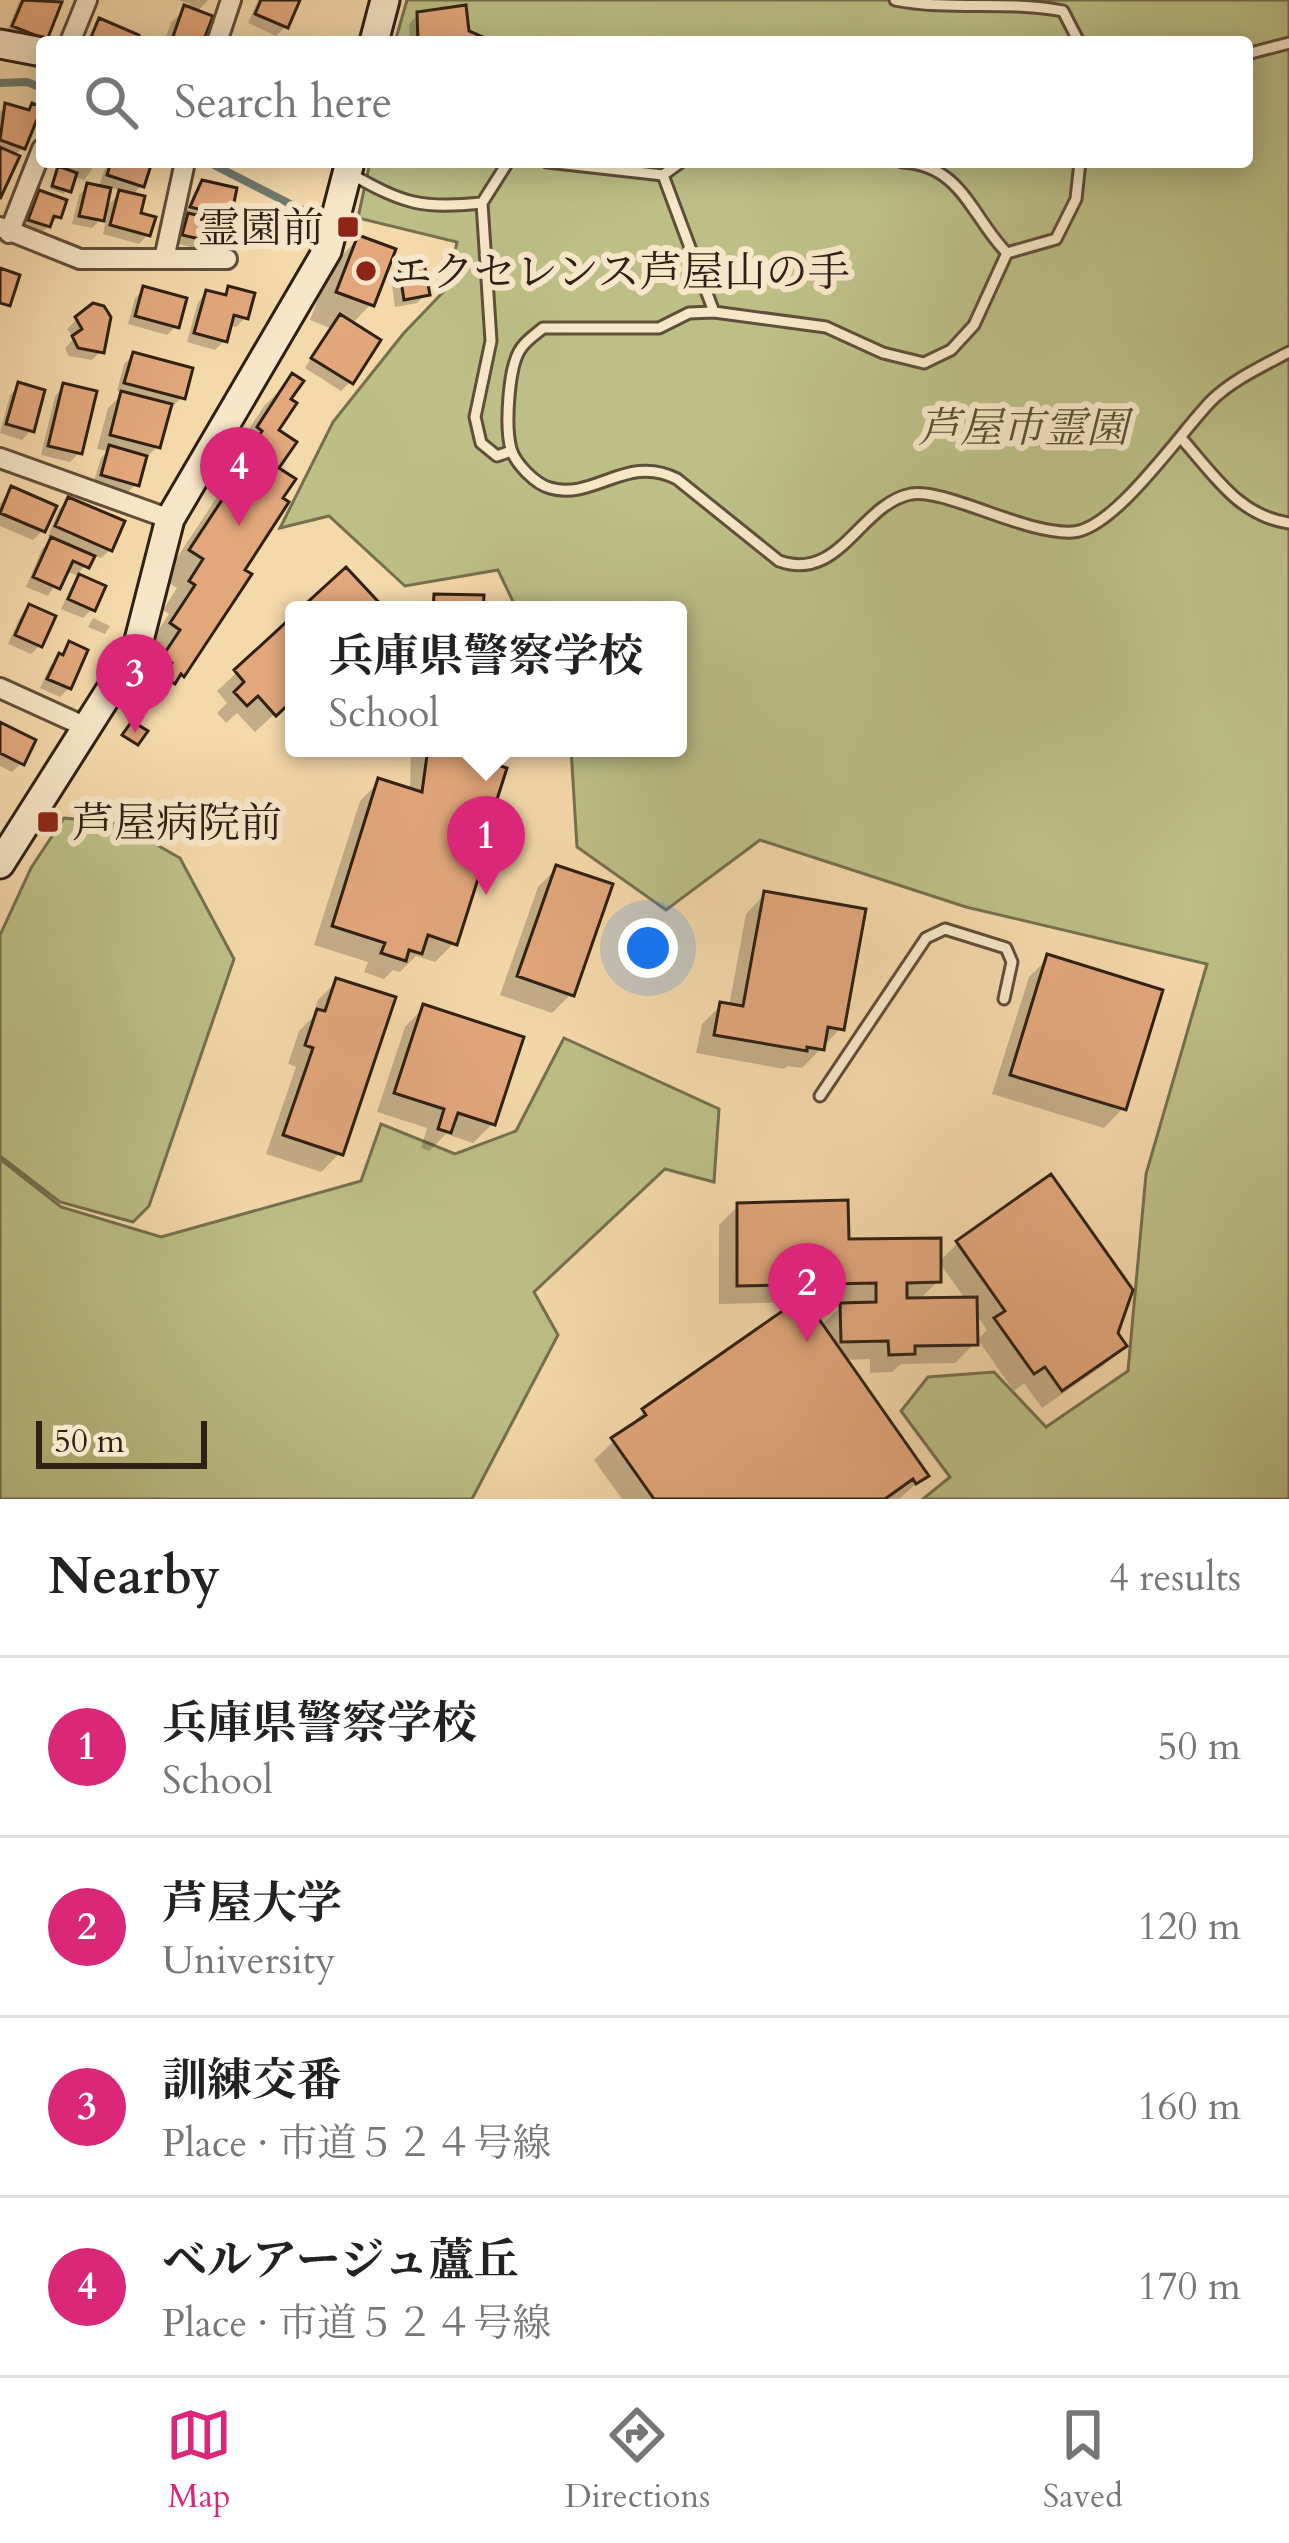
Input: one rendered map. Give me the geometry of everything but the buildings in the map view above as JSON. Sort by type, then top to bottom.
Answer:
[{"type":"street","points":[[72,36],[87,0]]},
{"type":"street","points":[[219,36],[231,0]]},
{"type":"street","points":[[376,36],[385,0]]},
{"type":"street","points":[[0,44],[36,51]]},
{"type":"street","points":[[36,162],[5,230],[80,259],[227,259]]},
{"type":"street","points":[[164,259],[184,168]]},
{"type":"street","points":[[0,864],[137,648],[170,519],[327,251],[349,168]]},
{"type":"street","points":[[0,458],[170,519]]},
{"type":"street","points":[[0,688],[88,728]]},
{"type":"lane","points":[[895,0],[1037,4],[1063,10],[1076,36]]},
{"type":"lane","points":[[1253,52],[1289,43]]},
{"type":"lane","points":[[350,168],[396,200],[436,207],[482,202]]},
{"type":"lane","points":[[504,168],[482,202],[490,341],[475,417],[481,443],[497,456],[511,451]]},
{"type":"lane","points":[[597,168],[663,176],[673,168]]},
{"type":"lane","points":[[926,168],[954,183],[978,209],[990,236],[1006,253]]},
{"type":"lane","points":[[1006,253],[1056,239],[1076,199],[1079,168]]},
{"type":"lane","points":[[663,176],[714,312]]},
{"type":"lane","points":[[1006,253],[974,325],[951,350],[924,363],[884,353],[826,327],[714,312],[689,313],[658,328],[543,328],[519,349],[509,393],[511,451],[531,477],[548,488],[568,490],[638,470],[661,471],[779,561],[798,568],[826,558],[892,503],[913,494],[936,496],[1057,532],[1078,532],[1108,518],[1212,400],[1289,352]]},
{"type":"lane","points":[[1182,439],[1243,508],[1264,520],[1289,523]]},
{"type":"lane","points":[[820,1096],[926,938],[945,929],[1006,948],[1012,962],[1004,1000]]},
{"type":"green space","name":"芦屋市霊園","points":[[407,0],[1289,0],[1289,1499],[923,1499],[950,1477],[901,1411],[928,1377],[994,1372],[1046,1427],[1128,1371],[1146,1174],[1207,964],[966,907],[760,840],[666,910],[577,847],[572,757],[687,757],[687,601],[513,601],[498,570],[405,586],[329,516],[280,528],[333,422],[403,334],[447,288],[457,242],[358,218],[369,168],[1253,168],[1253,36],[397,36]]},
{"type":"green space","points":[[64,818],[118,823],[180,858],[234,959],[149,1206],[133,1222],[60,1202],[0,1156],[0,935],[31,868]]},
{"type":"green space","points":[[564,1038],[719,1109],[714,1182],[665,1169],[534,1292],[558,1335],[472,1499],[0,1499],[0,1159],[61,1207],[161,1237],[361,1181],[381,1124],[455,1154],[516,1131]]},
{"type":"waterway","points":[[0,83],[36,86]]},
{"type":"waterway","points":[[220,168],[308,213]]},
{"type":"place","name":"霊園前","points":[[348,227]]},
{"type":"place","name":"エクセレンス芦屋山の手","points":[[366,271]]},
{"type":"place","name":"ベルアージュ蘆丘","points":[[239,526]]},
{"type":"place","name":"訓練交番","points":[[135,733]]},
{"type":"place","name":"芦屋病院前","points":[[48,822]]},
{"type":"place","name":"兵庫県警察学校","points":[[486,895]]},
{"type":"place","name":"芦屋大学","points":[[807,1342]]}]
